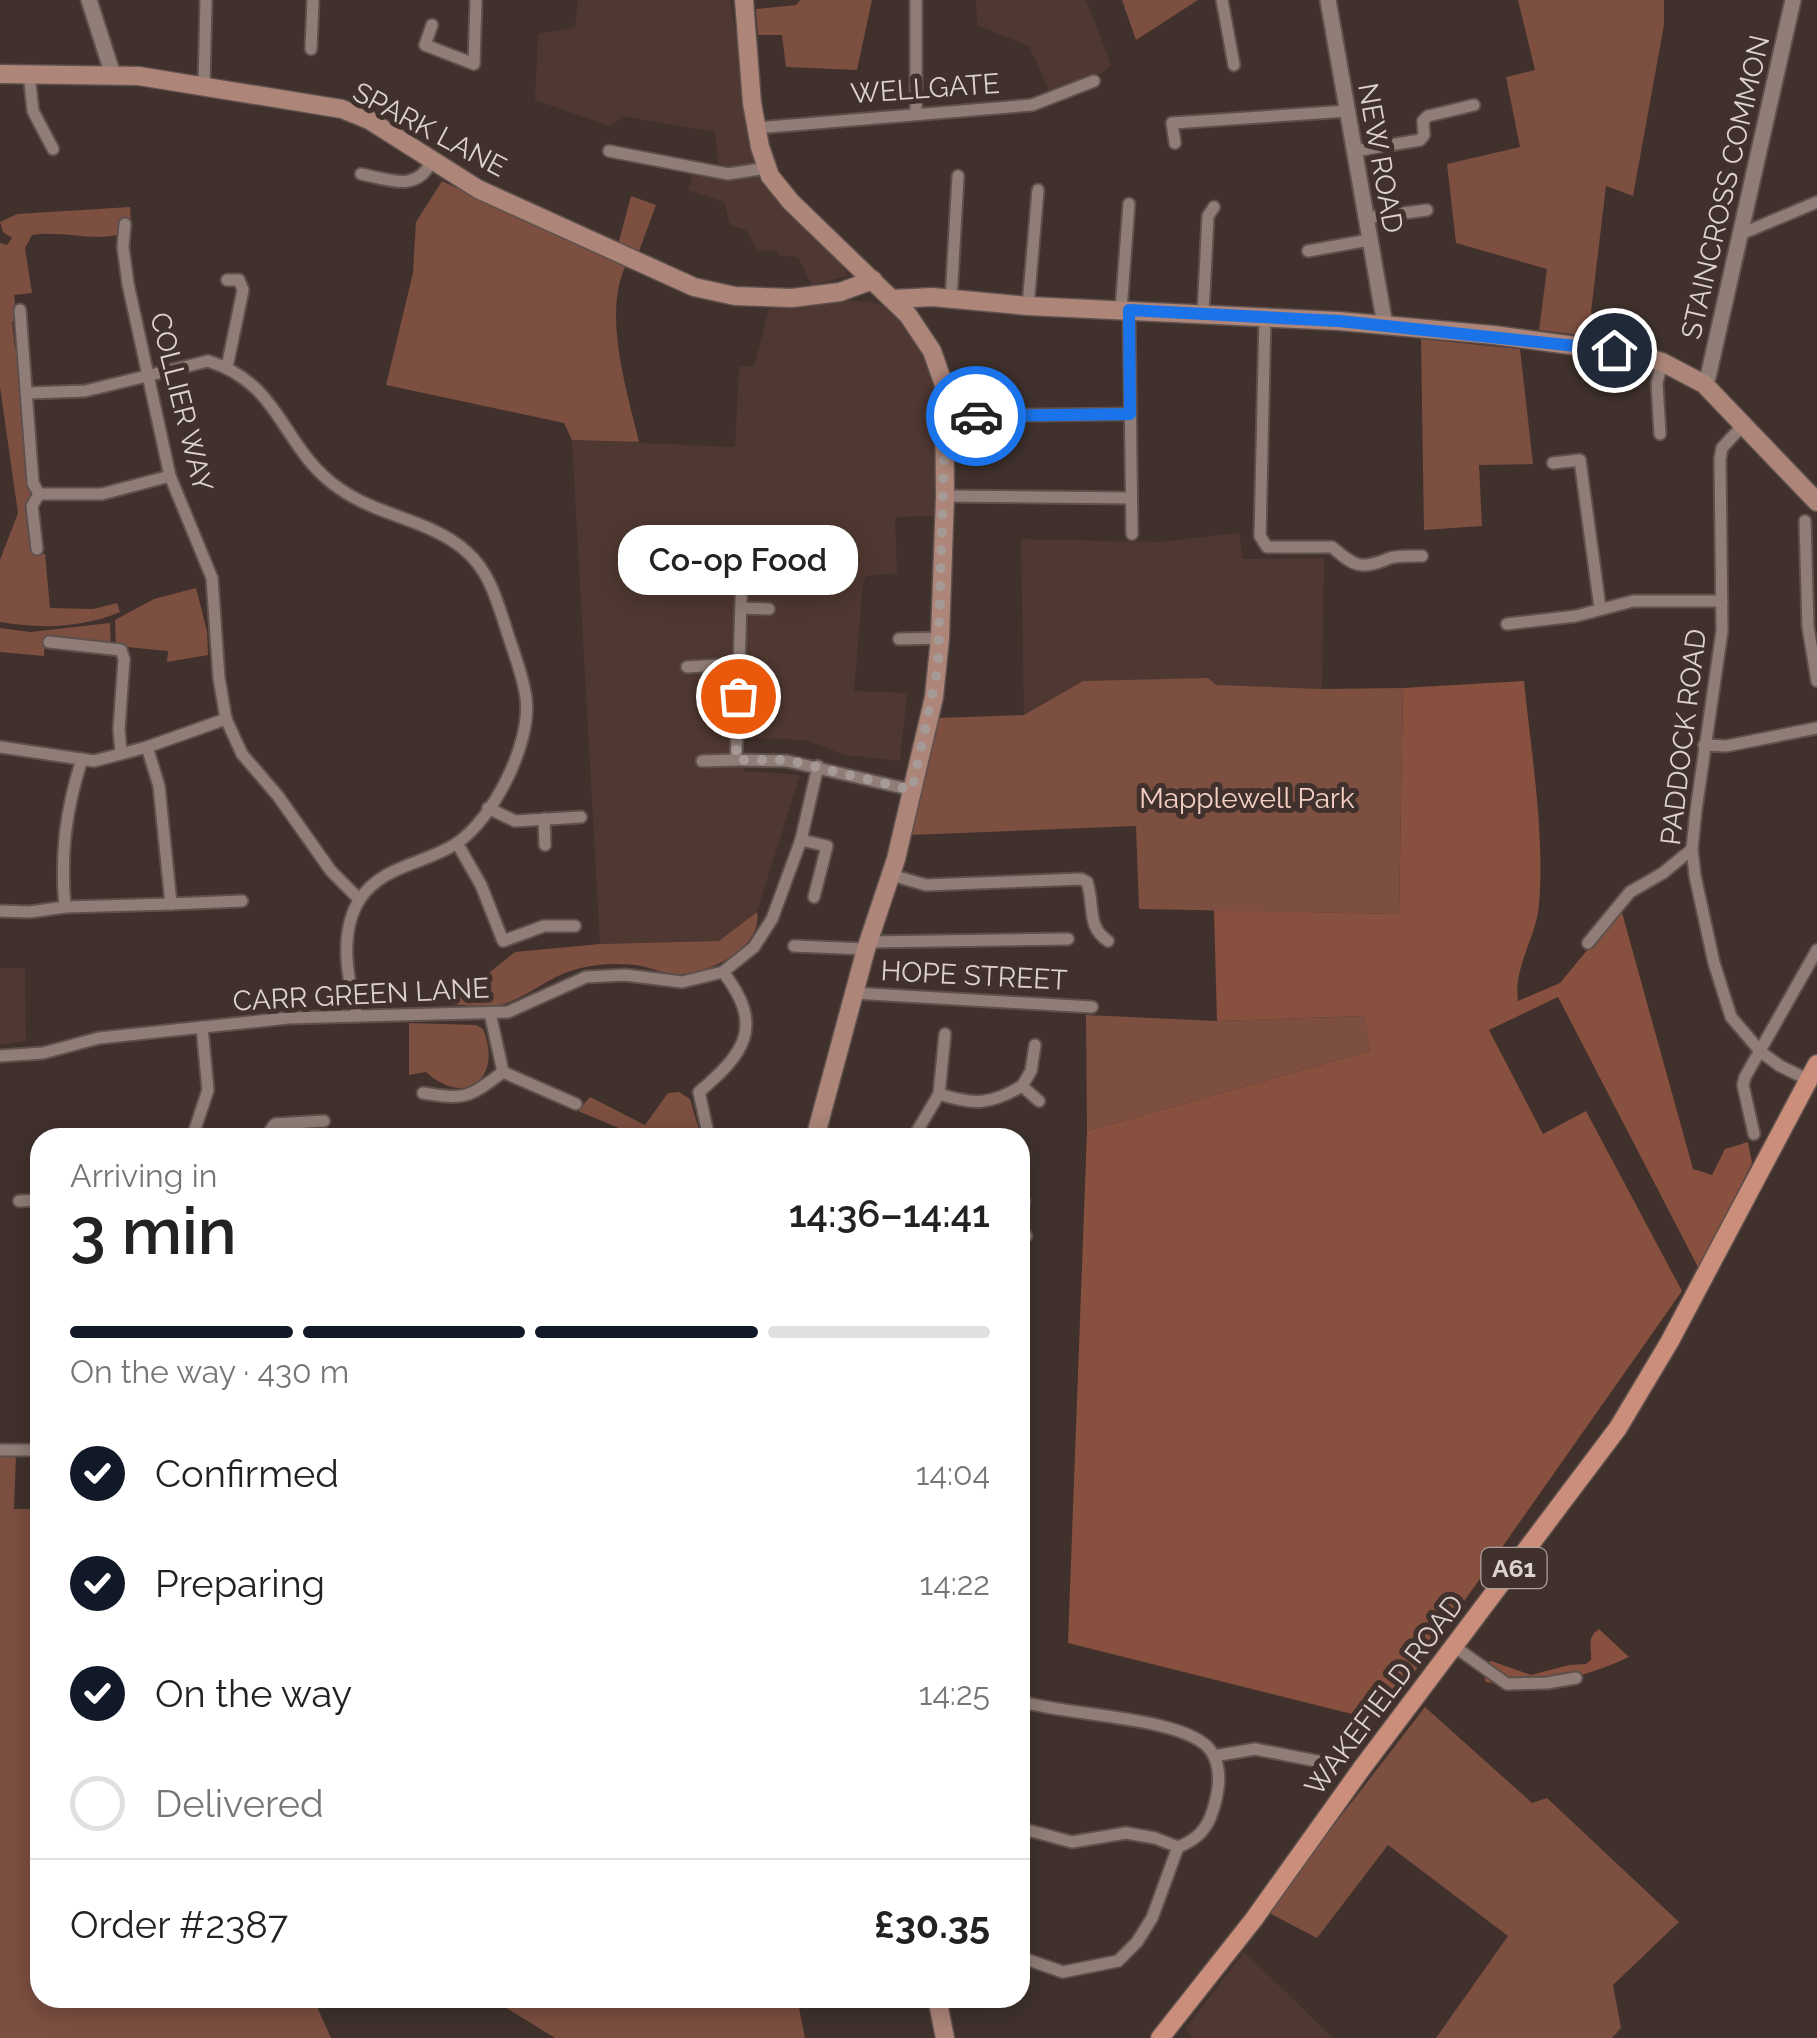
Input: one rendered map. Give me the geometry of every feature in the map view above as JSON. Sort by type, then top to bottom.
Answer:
[{"type":"main road","points":[[744,0],[756,128],[766,168],[791,202],[894,299],[916,325],[940,368],[944,385],[940,638],[934,697],[891,875],[867,945],[817,1128]]},
{"type":"main road","name":"SPARK LANE","points":[[0,74],[113,75],[342,110],[368,120],[478,189],[704,290],[752,298],[792,298],[840,292],[873,280]]},
{"type":"main road","points":[[894,299],[1386,325],[1637,354],[1704,384],[1817,502]]},
{"type":"main road","points":[[916,325],[949,300]]},
{"type":"main road","name":"WAKEFIELD ROAD","points":[[1160,2038],[1254,1918],[1618,1428],[1670,1341],[1813,1072]]},
{"type":"main road","points":[[939,2008],[945,2038]]},
{"type":"street","points":[[89,0],[113,75]]},
{"type":"street","points":[[204,86],[206,0]]},
{"type":"street","points":[[311,49],[314,0]]},
{"type":"street","points":[[432,25],[424,46],[474,64],[476,0]]},
{"type":"street","points":[[916,0],[916,112]]},
{"type":"street","points":[[1222,0],[1234,65]]},
{"type":"street","name":"NEW ROAD","points":[[1328,0],[1386,325]]},
{"type":"street","name":"STAINCROSS COMMON","points":[[1704,384],[1793,0]]},
{"type":"street","points":[[29,74],[33,111],[53,149]]},
{"type":"street","name":"WELLGATE","points":[[756,128],[1032,104],[1094,82]]},
{"type":"street","points":[[1355,151],[1420,140],[1424,135],[1423,121],[1428,116],[1474,105]]},
{"type":"street","points":[[1175,143],[1172,123],[1348,111]]},
{"type":"street","points":[[609,151],[728,174],[766,168]]},
{"type":"street","points":[[361,174],[415,181],[424,176],[430,162]]},
{"type":"street","points":[[949,300],[958,176]]},
{"type":"street","points":[[1028,306],[1038,190]]},
{"type":"street","points":[[1741,234],[1817,202]]},
{"type":"street","points":[[1129,204],[1125,310],[1132,534]]},
{"type":"street","points":[[1203,314],[1208,216],[1214,207]]},
{"type":"street","points":[[1366,218],[1428,210]]},
{"type":"street","name":"COLLIER WAY","points":[[125,224],[123,247],[128,284],[170,476],[212,578],[226,720],[250,766],[278,796],[331,871],[360,899]]},
{"type":"street","points":[[1308,251],[1369,240]]},
{"type":"street","points":[[226,367],[244,290],[239,280],[227,280]]},
{"type":"street","points":[[20,310],[33,482],[39,494]]},
{"type":"street","points":[[1264,316],[1260,536],[1268,547],[1332,547],[1352,564],[1377,566],[1392,557],[1422,556]]},
{"type":"street","points":[[28,394],[85,392],[208,361],[226,367],[251,381],[275,408],[312,469],[372,508],[441,532],[469,554],[487,576],[526,696],[527,724],[519,751],[475,826],[457,843],[382,876],[360,899],[351,920],[347,972],[358,1016]]},
{"type":"street","points":[[1660,434],[1657,383],[1662,362]]},
{"type":"street","points":[[945,416],[1130,414]]},
{"type":"street","name":"PADDOCK ROAD","points":[[1743,425],[1722,448],[1720,459],[1722,631],[1692,849],[1725,1004],[1737,1028],[1780,1066],[1813,1072]]},
{"type":"street","points":[[1553,462],[1580,460],[1600,608]]},
{"type":"street","points":[[39,494],[102,494],[170,476]]},
{"type":"street","points":[[37,549],[32,506],[39,494]]},
{"type":"street","points":[[944,496],[1131,498]]},
{"type":"street","points":[[1805,521],[1808,627],[1817,680]]},
{"type":"street","points":[[736,760],[742,570]]},
{"type":"street","points":[[1507,624],[1576,616],[1651,600],[1722,601]]},
{"type":"street","points":[[741,608],[768,608]]},
{"type":"street","points":[[899,639],[940,638]]},
{"type":"street","points":[[49,642],[121,650],[121,754]]},
{"type":"street","points":[[687,667],[738,664]]},
{"type":"street","points":[[0,747],[94,761],[226,720]]},
{"type":"street","points":[[1704,745],[1726,746],[1817,728]]},
{"type":"street","points":[[146,747],[159,786],[171,904]]},
{"type":"street","points":[[65,907],[62,852],[68,802],[82,758]]},
{"type":"street","points":[[702,762],[787,760],[912,790]]},
{"type":"street","points":[[707,1128],[700,1092],[739,1054],[746,1029],[743,1004],[723,972],[754,947],[772,919],[800,840],[818,766]]},
{"type":"street","points":[[488,808],[515,821],[581,817]]},
{"type":"street","points":[[544,819],[545,845]]},
{"type":"street","points":[[800,840],[827,846],[814,897]]},
{"type":"street","points":[[457,843],[481,885],[503,942],[544,926],[575,926]]},
{"type":"street","points":[[1588,942],[1630,892],[1664,873],[1692,849]]},
{"type":"street","points":[[891,875],[926,885],[1088,882],[1091,924],[1108,941]]},
{"type":"street","points":[[0,911],[242,901]]},
{"type":"street","points":[[794,946],[1068,939]]},
{"type":"street","points":[[1754,1134],[1743,1085],[1817,950]]},
{"type":"street","name":"CARR GREEN LANE","points":[[0,1056],[43,1054],[99,1038],[288,1018],[508,1012],[586,977],[625,975],[682,982],[723,972]]},
{"type":"street","name":"HOPE STREET","points":[[853,993],[1092,1007]]},
{"type":"street","points":[[490,1014],[504,1072]]},
{"type":"street","points":[[195,1128],[208,1090],[202,1028]]},
{"type":"street","points":[[918,1128],[939,1094],[945,1034]]},
{"type":"street","points":[[939,1094],[974,1104],[1007,1095],[1022,1086],[1031,1071],[1035,1045]]},
{"type":"street","points":[[423,1093],[457,1099],[474,1094],[504,1072]]},
{"type":"street","points":[[504,1072],[576,1104]]},
{"type":"street","points":[[1022,1086],[1039,1101]]},
{"type":"street","points":[[272,1128],[275,1124],[324,1121]]},
{"type":"street","points":[[19,1200],[30,1200]]},
{"type":"street","points":[[0,1450],[30,1450]]},
{"type":"street","points":[[1455,1647],[1507,1684],[1576,1678]]},
{"type":"street","points":[[1030,1704],[1143,1721],[1191,1735],[1214,1756],[1219,1784],[1212,1812],[1200,1836],[1178,1847],[1152,1918],[1137,1942],[1118,1961],[1062,1972],[1030,1961]]},
{"type":"street","points":[[1214,1756],[1255,1749],[1322,1762]]},
{"type":"street","points":[[1030,1831],[1072,1842],[1126,1833],[1178,1847]]},
{"type":"shaded area","points":[[578,0],[730,0],[760,169],[776,201],[843,266],[847,276],[812,285],[798,257],[780,256],[776,250],[757,251],[746,230],[730,225],[724,202],[688,190],[693,171],[719,172],[715,132],[623,116],[610,126],[535,100],[538,34],[575,28]]},
{"type":"shaded area","points":[[976,0],[1086,0],[1111,65],[1102,73],[1049,90],[1029,46],[977,25]]},
{"type":"shaded area","points":[[839,300],[871,302],[893,309],[924,356],[936,388],[935,516],[895,517],[897,573],[866,576],[863,583],[854,691],[907,693],[900,761],[845,755],[805,740],[744,738],[743,771],[800,775],[757,912],[719,941],[600,944],[572,440],[735,447],[739,367],[754,366],[769,309]]},
{"type":"shaded area","points":[[1239,533],[1243,559],[1324,558],[1322,689],[1083,681],[1024,715],[1021,539],[1159,542]]},
{"type":"shaded area","points":[[1524,681],[1540,877],[1537,916],[1519,976],[1518,1001],[1560,983],[1621,909],[1693,1169],[1712,1175],[1725,1149],[1748,1142],[1752,1163],[1699,1269],[1558,997],[1489,1030],[1543,1134],[1586,1111],[1682,1291],[1380,1721],[1068,1643],[1087,1131],[1370,1051],[1365,1016],[1217,1021],[1214,910],[1399,914],[1403,688]]},
{"type":"shaded area","points":[[0,968],[25,968],[26,1041],[0,1045]]},
{"type":"shaded area","points":[[1599,1629],[1629,1657],[1594,1671],[1542,1683],[1486,1682],[1483,1672],[1485,1664],[1491,1661],[1531,1675],[1586,1664],[1591,1660],[1591,1639]]},
{"type":"shaded area","points":[[1244,1952],[1333,2038],[1193,2038],[1185,2029]]},
{"type":"green space","points":[[800,0],[872,0],[857,70],[786,67],[782,35],[758,35],[756,9],[796,5]]},
{"type":"green space","points":[[1122,0],[1198,0],[1136,40]]},
{"type":"green space","points":[[1518,0],[1664,0],[1664,25],[1633,196],[1606,186],[1591,312],[1596,337],[1539,330],[1547,269],[1456,243],[1447,164],[1520,147],[1506,77],[1535,70]]},
{"type":"green space","points":[[442,181],[625,267],[616,308],[617,330],[623,377],[639,442],[572,440],[564,423],[386,385],[413,273],[416,222]]},
{"type":"green space","points":[[631,196],[656,205],[638,254],[618,245]]},
{"type":"green space","points":[[130,207],[131,222],[121,225],[117,235],[32,235],[25,248],[32,293],[14,295],[17,318],[12,322],[15,348],[20,353],[34,554],[45,554],[50,608],[93,609],[117,603],[120,612],[61,626],[0,622],[0,560],[18,513],[0,387],[0,243],[7,245],[12,238],[3,232],[0,222],[17,214]]},
{"type":"green space","points":[[1421,339],[1520,349],[1533,464],[1479,465],[1482,526],[1424,530]]},
{"type":"green space","points":[[196,588],[207,631],[208,655],[167,662],[168,651],[116,646],[115,620],[154,599]]},
{"type":"green space","points":[[110,623],[111,648],[45,642],[44,656],[0,652],[0,628],[30,632]]},
{"type":"green space","name":"Mapplewell Park","points":[[1208,678],[1216,685],[1403,688],[1399,914],[1139,909],[1136,826],[910,835],[935,718],[1024,715],[1083,681]]},
{"type":"green space","points":[[757,912],[757,925],[744,947],[706,969],[675,974],[636,965],[597,965],[564,973],[497,1006],[450,1004],[515,952],[600,944],[719,941]]},
{"type":"green space","points":[[1086,1015],[1217,1021],[1366,1016],[1370,1051],[1087,1131]]},
{"type":"green space","points":[[409,1023],[476,1025],[483,1029],[488,1046],[485,1073],[467,1087],[455,1088],[426,1072],[409,1075]]},
{"type":"green space","points":[[679,1092],[690,1099],[698,1128],[619,1128],[578,1111],[590,1097],[645,1125],[668,1093]]},
{"type":"green space","points":[[0,1455],[16,1455],[14,1509],[30,1509],[30,2008],[318,2008],[331,2038],[0,2038]]},
{"type":"green space","points":[[1425,1707],[1532,1803],[1547,1798],[1679,1922],[1613,1985],[1621,2028],[1612,2038],[1436,2038],[1508,1936],[1388,1845],[1317,1938],[1267,1912]]},
{"type":"green space","points":[[506,2008],[799,2008],[805,2038],[555,2038]]},
{"type":"way so far","points":[[738,696],[736,760],[787,760],[912,790],[938,668],[945,416],[976,416]]},
{"type":"place","name":"Co-op Food","points":[[738,696]]},
{"type":"route","points":[[976,416],[1130,414],[1129,310],[1339,321],[1614,350]]}]
